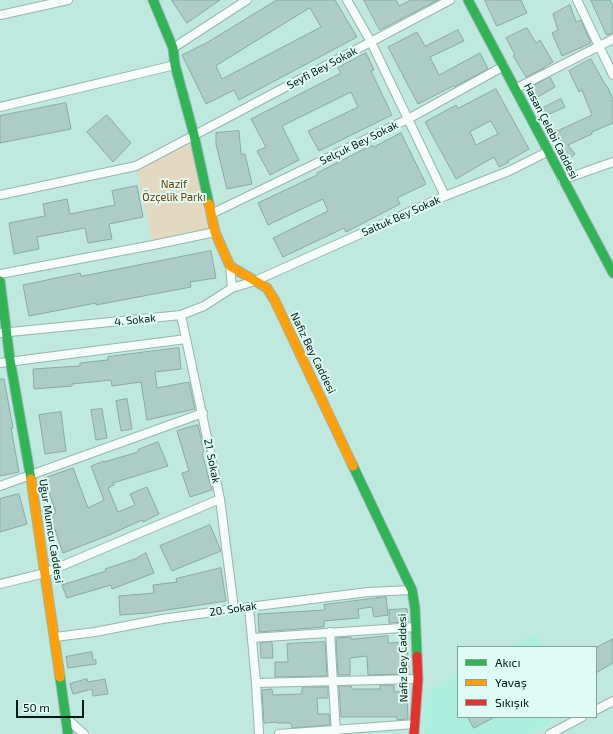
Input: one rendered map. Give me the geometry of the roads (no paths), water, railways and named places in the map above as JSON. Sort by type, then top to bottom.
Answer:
[{"type":"street","points":[[0,15],[68,0]]},
{"type":"street","points":[[152,0],[173,48],[175,65],[194,135],[215,232],[230,266],[232,288]]},
{"type":"street","points":[[173,48],[247,0]]},
{"type":"street","points":[[347,0],[371,42],[446,196]]},
{"type":"street","name":"Seyfi Bey Sokak","points":[[0,195],[136,166],[450,0]]},
{"type":"street","name":"Hasan Çelebi Caddesi","points":[[468,0],[504,66],[562,180],[613,273]]},
{"type":"street","points":[[577,0],[613,75]]},
{"type":"street","points":[[515,89],[598,45],[613,39]]},
{"type":"street","points":[[0,107],[175,65]]},
{"type":"street","name":"Selçuk Bey Sokak","points":[[212,214],[408,119],[504,66]]},
{"type":"street","name":"Saltuk Bey Sokak","points":[[255,281],[446,196],[509,171],[548,152]]},
{"type":"street","points":[[562,180],[613,162]]},
{"type":"street","points":[[0,274],[215,232]]},
{"type":"street","name":"Nafiz Bey Caddesi","points":[[230,266],[267,288],[275,301],[412,590],[416,627],[418,679],[414,734]]},
{"type":"street","name":"Uğur Mumcu Caddesi","points":[[0,281],[3,333],[10,360],[30,476],[55,637],[68,734]]},
{"type":"street","name":"4. Sokak","points":[[3,333],[181,315],[204,306],[232,288],[255,281]]},
{"type":"street","name":"21. Sokak","points":[[181,315],[220,499],[234,609]]},
{"type":"street","points":[[0,363],[10,360],[186,339]]},
{"type":"street","points":[[0,486],[202,412]]},
{"type":"street","points":[[0,584],[45,573],[220,499]]},
{"type":"street","name":"20. Sokak","points":[[55,637],[95,632],[162,619],[249,607],[368,592],[412,590]]},
{"type":"street","points":[[249,607],[259,734]]},
{"type":"street","points":[[252,638],[416,627]]},
{"type":"street","points":[[330,632],[335,732]]},
{"type":"street","points":[[256,683],[418,679]]},
{"type":"street","points":[[597,709],[613,701]]},
{"type":"street","points":[[65,717],[84,734]]},
{"type":"street","points":[[550,734],[580,718]]},
{"type":"street","points":[[279,734],[335,732],[414,724]]},
{"type":"park label","name":"Nazif Özçelik Parkı","points":[[174,190]]}]
